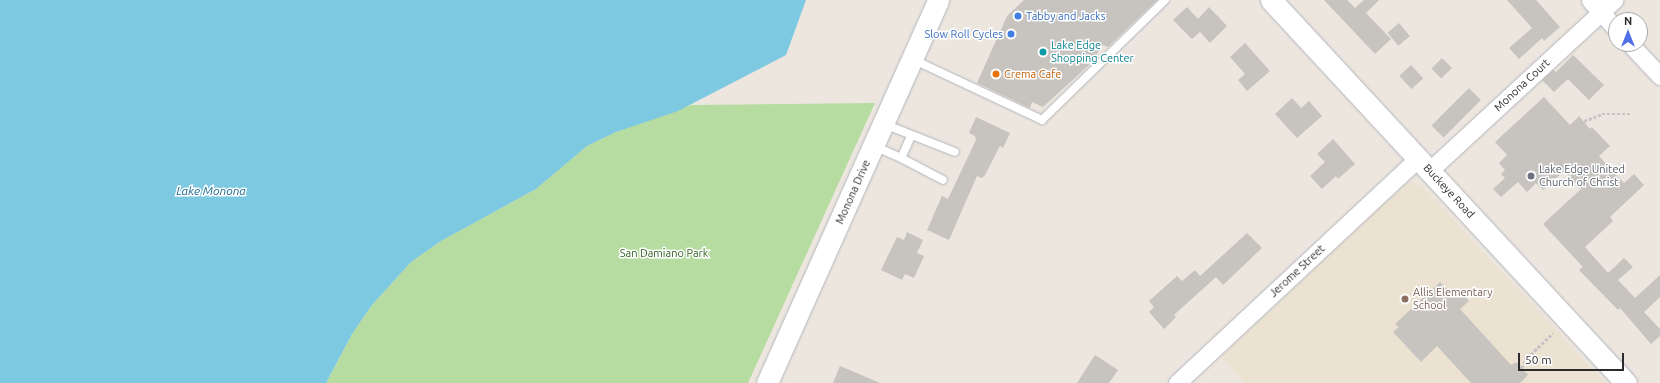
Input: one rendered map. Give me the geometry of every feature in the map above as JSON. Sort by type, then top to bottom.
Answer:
[{"type":"street","name":"Monona Drive","points":[[767,383],[938,0]]},
{"type":"street","name":"Buckeye Road","points":[[1272,0],[1626,383]]},
{"type":"street","name":"Monona Court","points":[[1424,164],[1595,6],[1614,0]]},
{"type":"street","points":[[1595,6],[1608,20]]},
{"type":"street","points":[[1638,52],[1660,76]]},
{"type":"street","name":"Jerome Street","points":[[1176,383],[1424,164]]},
{"type":"lane","points":[[912,59],[1042,120],[1165,0]]},
{"type":"lane","points":[[883,124],[956,152]]},
{"type":"lane","points":[[901,158],[911,136]]},
{"type":"lane","points":[[873,146],[901,158],[943,180]]},
{"type":"path","points":[[1584,121],[1602,114],[1631,114]]},
{"type":"path","points":[[1521,368],[1528,358],[1553,333]]},
{"type":"shaded area","name":"Allis Elementary School","points":[[1410,182],[1423,187],[1605,383],[1245,383],[1221,357],[1404,185]]},
{"type":"green space","name":"San Damiano Park","points":[[875,103],[748,383],[326,383],[352,334],[372,305],[411,262],[441,241],[536,189],[587,146],[616,132],[691,105]]},
{"type":"water","name":"Lake Monona","points":[[0,0],[806,0],[786,55],[678,111],[616,132],[587,146],[536,189],[441,241],[411,262],[372,305],[352,334],[326,383],[0,383]]},
{"type":"building","name":"Lake Edge Shopping Center","points":[[1024,0],[1157,0],[1108,47],[1103,45],[1089,65],[1043,107],[1032,102],[1030,108],[977,83],[1007,16]]},
{"type":"building","points":[[1324,0],[1347,0],[1355,8],[1364,0],[1379,0],[1366,13],[1391,39],[1375,54]]},
{"type":"building","points":[[1507,0],[1536,0],[1560,27],[1544,41],[1542,38],[1519,59],[1509,48],[1532,28]]},
{"type":"building","points":[[1187,7],[1198,19],[1209,7],[1227,26],[1210,43],[1200,32],[1192,39],[1173,20]]},
{"type":"building","points":[[1399,23],[1410,36],[1398,46],[1388,33]]},
{"type":"building","points":[[1245,43],[1270,71],[1247,91],[1238,80],[1245,74],[1230,57]]},
{"type":"building","points":[[1573,55],[1604,85],[1589,100],[1568,79],[1554,92],[1542,80],[1553,70],[1556,72]]},
{"type":"building","points":[[1442,58],[1452,68],[1441,79],[1431,69]]},
{"type":"building","points":[[1411,65],[1423,78],[1412,89],[1399,76]]},
{"type":"building","points":[[1469,88],[1481,100],[1444,137],[1432,125]]},
{"type":"building","name":"Lake Edge United Church of Christ","points":[[1544,97],[1570,125],[1579,116],[1590,129],[1592,127],[1610,146],[1599,156],[1624,183],[1634,174],[1644,185],[1610,217],[1613,221],[1585,247],[1608,273],[1624,258],[1633,267],[1618,280],[1635,298],[1660,275],[1660,297],[1644,312],[1660,329],[1660,336],[1651,344],[1620,308],[1618,310],[1579,270],[1583,267],[1543,224],[1581,189],[1564,171],[1543,190],[1536,183],[1527,192],[1518,182],[1501,197],[1493,189],[1505,178],[1501,174],[1505,170],[1499,163],[1507,155],[1495,142]]},
{"type":"building","points":[[1292,98],[1301,108],[1309,101],[1322,116],[1297,138],[1275,114]]},
{"type":"building","points":[[976,117],[1010,133],[1003,148],[1000,146],[985,175],[982,178],[977,176],[949,240],[927,230],[942,196],[948,199],[976,140],[975,136],[969,133]]},
{"type":"building","points":[[1333,139],[1355,164],[1338,179],[1336,176],[1322,189],[1310,176],[1325,162],[1317,154]]},
{"type":"building","points":[[907,232],[923,240],[917,253],[924,256],[914,278],[905,274],[902,280],[881,270],[897,237],[904,240]]},
{"type":"building","points":[[1247,233],[1262,248],[1223,285],[1216,277],[1174,315],[1176,317],[1164,329],[1149,312],[1154,307],[1149,301],[1177,276],[1182,281],[1195,270],[1200,276]]},
{"type":"building","points":[[1440,282],[1455,296],[1460,291],[1469,301],[1460,309],[1511,365],[1516,362],[1528,375],[1520,383],[1471,383],[1437,346],[1421,362],[1393,332],[1399,327],[1395,324]]},
{"type":"building","points":[[1095,355],[1118,370],[1109,383],[1077,383]]},
{"type":"building","points":[[840,366],[880,383],[833,383]]},
{"type":"place","name":"Tabby and Jacks","points":[[1018,16]]},
{"type":"place","name":"Slow Roll Cycles","points":[[1011,34]]},
{"type":"place","name":"Lake Edge Shopping Center","points":[[1043,52]]},
{"type":"place","name":"Crema Cafe","points":[[996,74]]},
{"type":"place","name":"Lake Edge United Church of Christ","points":[[1531,176]]},
{"type":"place","name":"Allis Elementary School","points":[[1405,299]]}]
